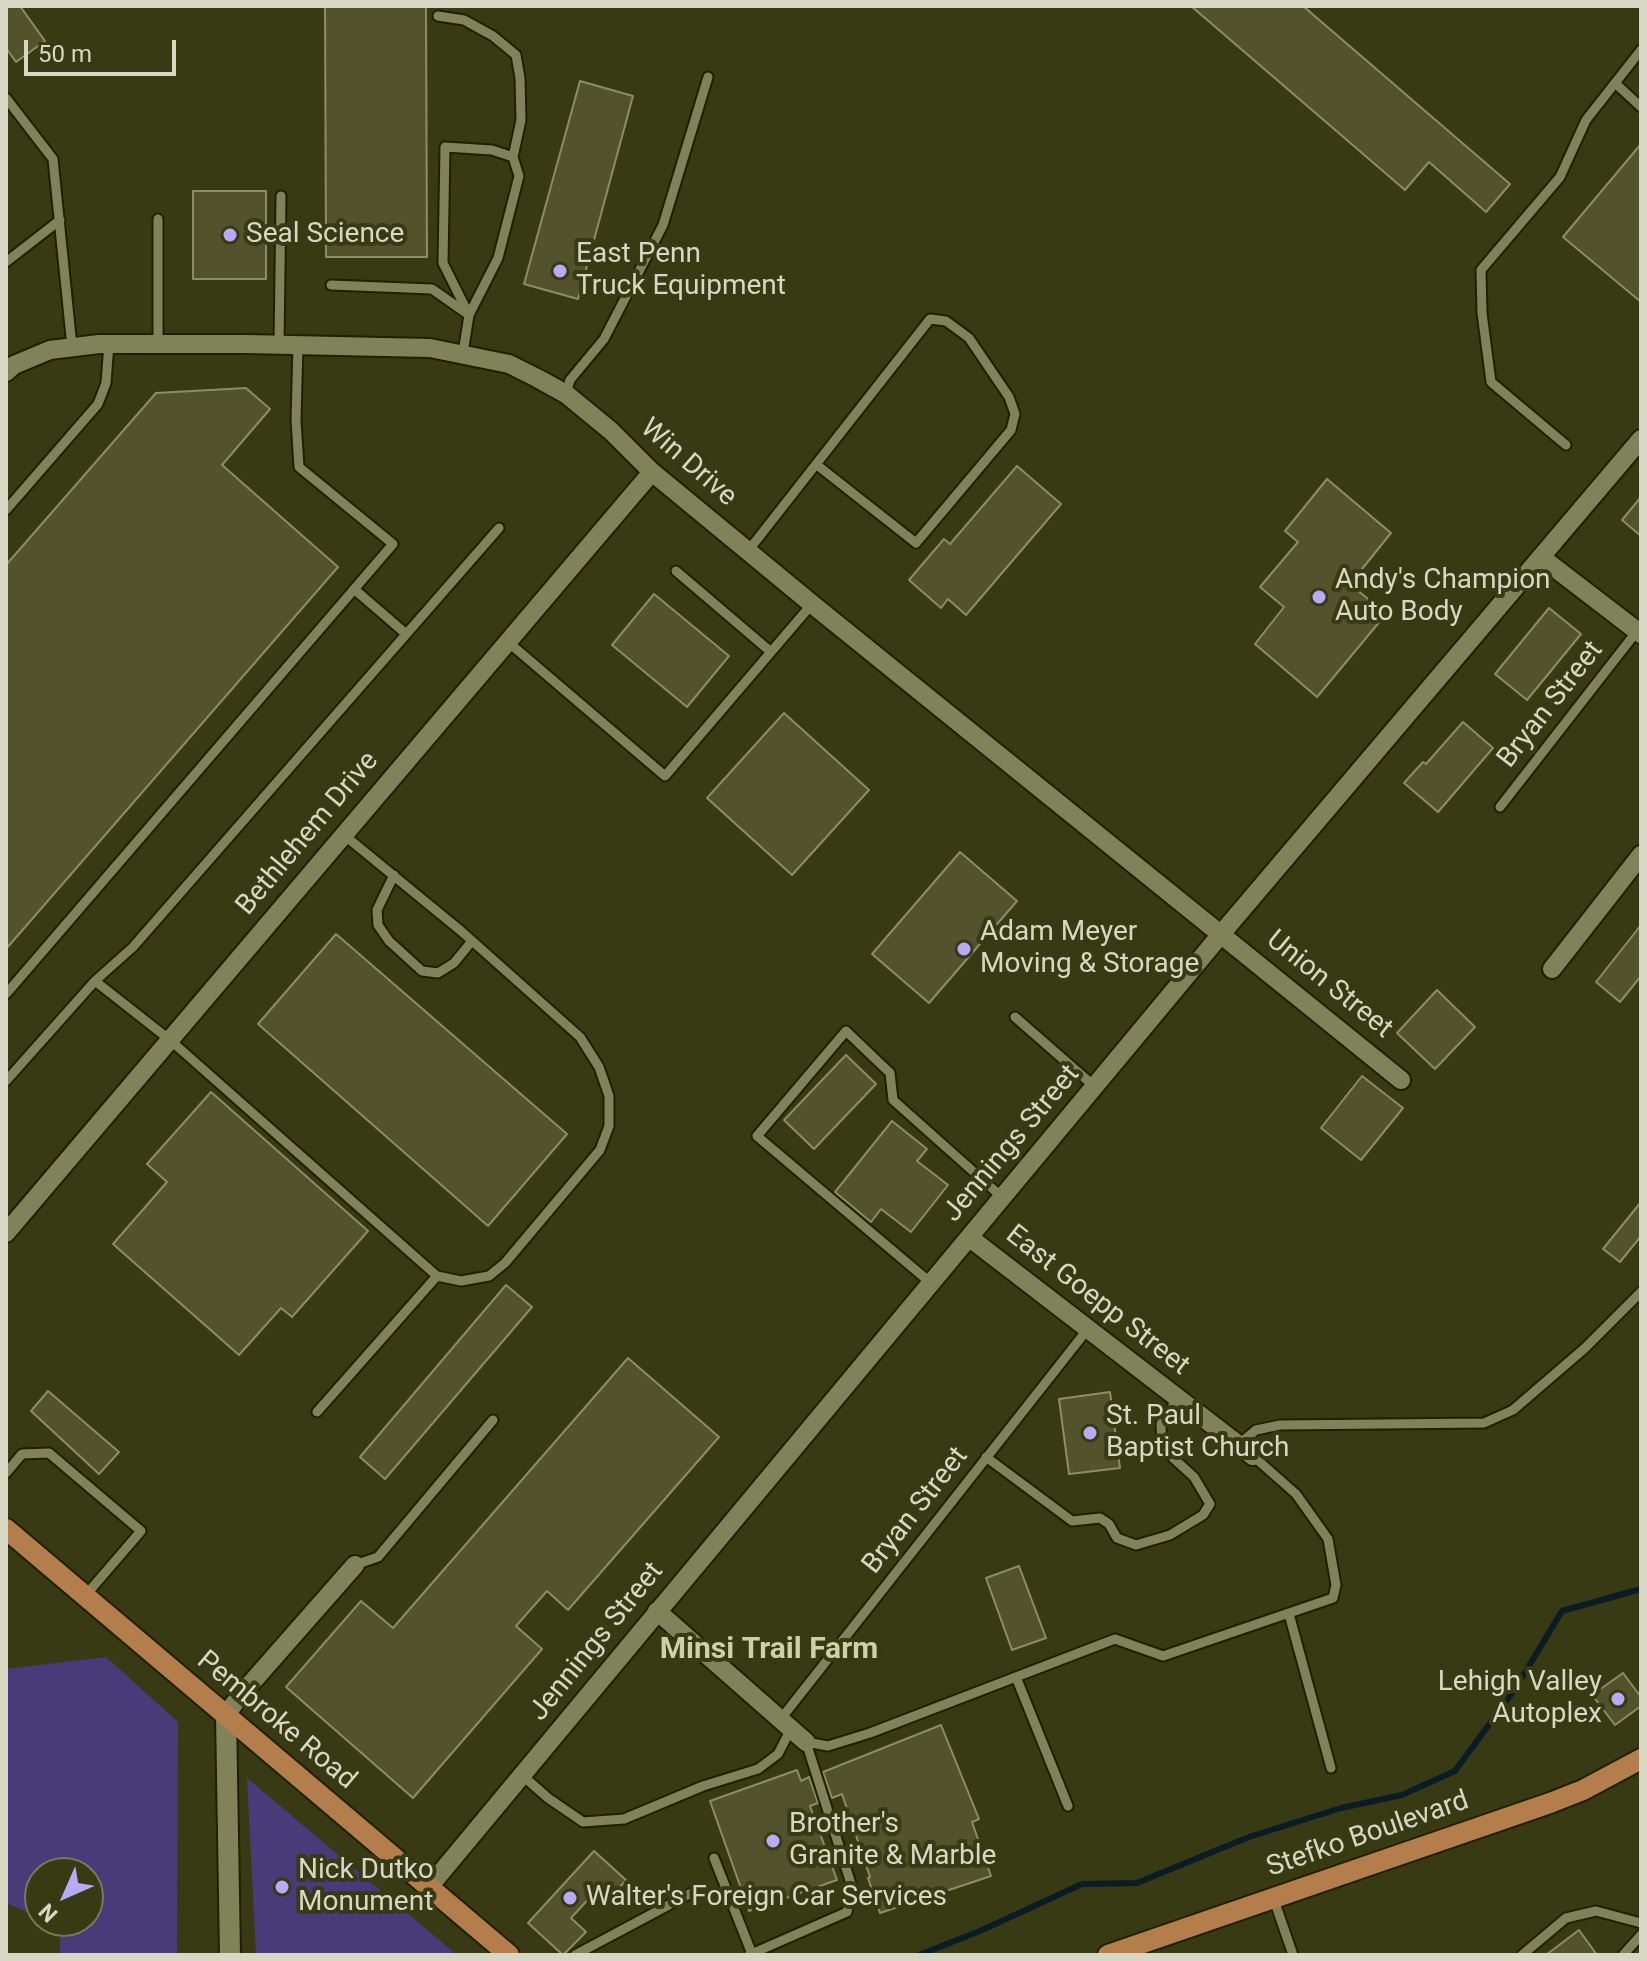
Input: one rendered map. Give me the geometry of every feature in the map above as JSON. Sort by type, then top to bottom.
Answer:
[{"type":"main road","name":"Pembroke Road","points":[[6,1529],[509,1955]]},
{"type":"main road","name":"Stefko Boulevard","points":[[1108,1955],[1560,1799],[1640,1761]]},
{"type":"street","name":"Win Drive","points":[[6,372],[14,365],[50,350],[109,344],[430,348],[509,364],[566,394],[611,431],[652,472],[812,604],[1222,933]]},
{"type":"street","name":"Jennings Street","points":[[429,1887],[1222,933],[1641,439]]},
{"type":"street","name":"Bethlehem Drive","points":[[6,1233],[652,472]]},
{"type":"street","points":[[1542,558],[1639,633]]},
{"type":"street","points":[[1552,969],[1641,855]]},
{"type":"street","name":"Union Street","points":[[1222,933],[1401,1080]]},
{"type":"street","name":"East Goepp Street","points":[[970,1238],[1245,1450]]},
{"type":"street","points":[[230,1955],[226,1715],[355,1565]]},
{"type":"street","points":[[657,1611],[806,1742]]},
{"type":"lane","points":[[438,16],[464,20],[493,36],[516,55],[520,78],[521,120],[513,157],[519,176],[498,258],[469,315],[463,353]]},
{"type":"lane","points":[[1566,445],[1491,382],[1482,313],[1481,270],[1560,177],[1586,120],[1641,50]]},
{"type":"lane","points":[[566,394],[570,380],[604,339],[663,225],[708,77]]},
{"type":"lane","points":[[1615,83],[1641,107]]},
{"type":"lane","points":[[6,98],[53,159],[72,347]]},
{"type":"lane","points":[[469,315],[443,263],[445,147],[492,150],[513,157]]},
{"type":"lane","points":[[279,345],[281,196]]},
{"type":"lane","points":[[158,219],[158,344]]},
{"type":"lane","points":[[6,262],[60,220]]},
{"type":"lane","points":[[331,285],[432,289],[469,315]]},
{"type":"lane","points":[[748,551],[930,319],[946,321],[969,338],[1009,397],[1015,414],[1011,430],[916,543],[817,465]]},
{"type":"lane","points":[[6,510],[98,404],[106,383],[109,344]]},
{"type":"lane","points":[[6,994],[393,544],[299,467],[296,420],[298,345]]},
{"type":"lane","points":[[6,1081],[95,981],[133,947],[499,528]]},
{"type":"lane","points":[[676,571],[771,652]]},
{"type":"lane","points":[[354,589],[405,633]]},
{"type":"lane","points":[[507,642],[665,776],[812,604]]},
{"type":"lane","name":"Bryan Street","points":[[1500,807],[1639,633]]},
{"type":"lane","points":[[95,981],[170,1040],[437,1276],[461,1281],[489,1276],[505,1263],[600,1150],[609,1126],[609,1096],[599,1067],[580,1037],[472,941],[344,835]]},
{"type":"lane","points":[[394,875],[377,910],[378,925],[389,941],[422,971],[438,973],[454,963],[472,941]]},
{"type":"lane","points":[[1015,1017],[1095,1087]]},
{"type":"lane","points":[[932,1284],[757,1136],[846,1031],[890,1073],[893,1100],[1003,1198]]},
{"type":"lane","points":[[317,1412],[437,1276]]},
{"type":"lane","points":[[1245,1450],[1256,1430],[1280,1425],[1362,1423],[1447,1426],[1484,1423],[1513,1410],[1585,1348],[1641,1292]]},
{"type":"lane","name":"Bryan Street","points":[[523,1776],[583,1822],[624,1819],[703,1786],[758,1769],[778,1754],[785,1725],[986,1457],[1087,1330]]},
{"type":"lane","points":[[986,1457],[1072,1521],[1100,1518],[1109,1524],[1117,1538],[1136,1545],[1170,1535],[1203,1515],[1210,1504],[1194,1477],[1162,1448],[1161,1424],[1178,1398]]},
{"type":"lane","points":[[355,1565],[378,1557],[493,1420]]},
{"type":"lane","name":"East Goepp Street","points":[[1016,1677],[1115,1639],[1163,1656],[1333,1598],[1336,1585],[1328,1539],[1296,1494],[1245,1450]]},
{"type":"lane","points":[[6,1473],[22,1454],[49,1453],[141,1531],[85,1596]]},
{"type":"lane","points":[[1289,1614],[1331,1768]]},
{"type":"lane","points":[[714,1858],[751,1954],[847,1912],[852,1887],[806,1742],[828,1746],[870,1733],[1016,1677],[1068,1806]]},
{"type":"lane","points":[[575,1955],[697,1890]]},
{"type":"lane","points":[[1273,1897],[1293,1955]]},
{"type":"lane","points":[[1522,1955],[1566,1918],[1596,1911],[1641,1923]]},
{"type":"lane","points":[[1623,1955],[1641,1935]]},
{"type":"shaded area","points":[[106,1657],[178,1722],[177,1955],[60,1955],[60,1937],[104,1937],[104,1857],[24,1857],[24,1910],[6,1903],[6,1669]]},
{"type":"shaded area","points":[[247,1778],[457,1955],[256,1955]]},
{"type":"building","points":[[6,6],[20,6],[45,41],[16,62],[6,48]]},
{"type":"building","points":[[325,6],[426,6],[427,257],[326,257]]},
{"type":"building","points":[[1191,6],[1303,6],[1510,184],[1486,212],[1429,162],[1405,190]]},
{"type":"building","points":[[580,81],[633,96],[578,299],[524,284]]},
{"type":"building","points":[[1641,144],[1641,302],[1563,237]]},
{"type":"building","points":[[193,191],[266,191],[266,279],[193,279]]},
{"type":"building","points":[[246,388],[270,409],[222,465],[338,567],[6,949],[6,565],[156,393]]},
{"type":"building","points":[[1017,466],[1061,504],[966,615],[948,599],[941,608],[909,580],[944,539],[950,544]]},
{"type":"building","name":"Andy's Champion Auto Body","points":[[1327,479],[1391,533],[1350,584],[1386,614],[1317,697],[1255,644],[1284,607],[1260,587],[1298,542],[1285,531]]},
{"type":"building","points":[[1641,497],[1641,536],[1622,520]]},
{"type":"building","points":[[654,594],[729,656],[687,707],[612,645]]},
{"type":"building","points":[[1549,608],[1581,634],[1527,700],[1495,674]]},
{"type":"building","points":[[784,713],[869,790],[792,875],[707,798]]},
{"type":"building","points":[[1463,722],[1493,748],[1438,812],[1404,783],[1423,762],[1426,764]]},
{"type":"building","points":[[960,852],[1017,901],[929,1003],[872,954]]},
{"type":"building","points":[[1641,925],[1641,976],[1620,1002],[1596,982]]},
{"type":"building","points":[[336,934],[567,1134],[488,1226],[258,1024]]},
{"type":"building","points":[[1437,990],[1475,1027],[1435,1069],[1397,1033]]},
{"type":"building","points":[[846,1055],[876,1084],[814,1149],[784,1120]]},
{"type":"building","points":[[1362,1076],[1403,1108],[1361,1160],[1321,1128]]},
{"type":"building","points":[[211,1092],[368,1231],[292,1317],[281,1308],[239,1355],[113,1244],[167,1182],[147,1164]]},
{"type":"building","points":[[892,1121],[927,1149],[917,1161],[948,1185],[911,1232],[881,1209],[871,1222],[835,1192]]},
{"type":"building","points":[[1641,1202],[1641,1236],[1620,1262],[1603,1249]]},
{"type":"building","points":[[506,1285],[532,1307],[385,1479],[360,1457]]},
{"type":"building","points":[[628,1358],[719,1437],[568,1610],[547,1591],[516,1626],[542,1649],[413,1798],[286,1687],[361,1601],[393,1628]]},
{"type":"building","points":[[48,1391],[119,1452],[99,1474],[31,1411]]},
{"type":"building","name":"St. Paul Baptist Church","points":[[1110,1392],[1120,1468],[1069,1474],[1059,1399]]},
{"type":"building","points":[[1019,1566],[1046,1638],[1012,1650],[986,1578]]},
{"type":"building","points":[[1623,1673],[1641,1697],[1641,1706],[1615,1725],[1592,1695]]},
{"type":"building","points":[[941,1725],[979,1819],[972,1822],[991,1876],[880,1913],[842,1794],[832,1798],[823,1772]]},
{"type":"building","name":"Brother's Granite & Marble","points":[[797,1770],[801,1781],[809,1777],[818,1803],[810,1806],[837,1880],[749,1911],[710,1801]]},
{"type":"building","name":"Walter's Foreign Car Services","points":[[594,1851],[626,1880],[606,1904],[594,1893],[571,1918],[586,1932],[563,1955],[528,1923]]},
{"type":"building","points":[[1579,1930],[1597,1955],[1546,1955]]},
{"type":"waterway","points":[[919,1955],[1082,1884],[1137,1883],[1249,1837],[1341,1808],[1402,1795],[1455,1771],[1515,1689],[1562,1611],[1641,1589]]},
{"type":"place","name":"Seal Science","points":[[230,235]]},
{"type":"place","name":"East Penn Truck Equipment","points":[[560,271]]},
{"type":"place","name":"Andy's Champion Auto Body","points":[[1319,597]]},
{"type":"place","name":"Adam Meyer Moving & Storage","points":[[964,949]]},
{"type":"place","name":"St. Paul Baptist Church","points":[[1090,1433]]},
{"type":"place","name":"Lehigh Valley Autoplex","points":[[1618,1699]]},
{"type":"place","name":"Brother's Granite & Marble","points":[[773,1841]]},
{"type":"place","name":"Nick Dutko Monument","points":[[282,1887]]},
{"type":"place","name":"Walter's Foreign Car Services","points":[[570,1898]]},
{"type":"district","name":"Minsi Trail Farm","points":[[769,1650]]}]
